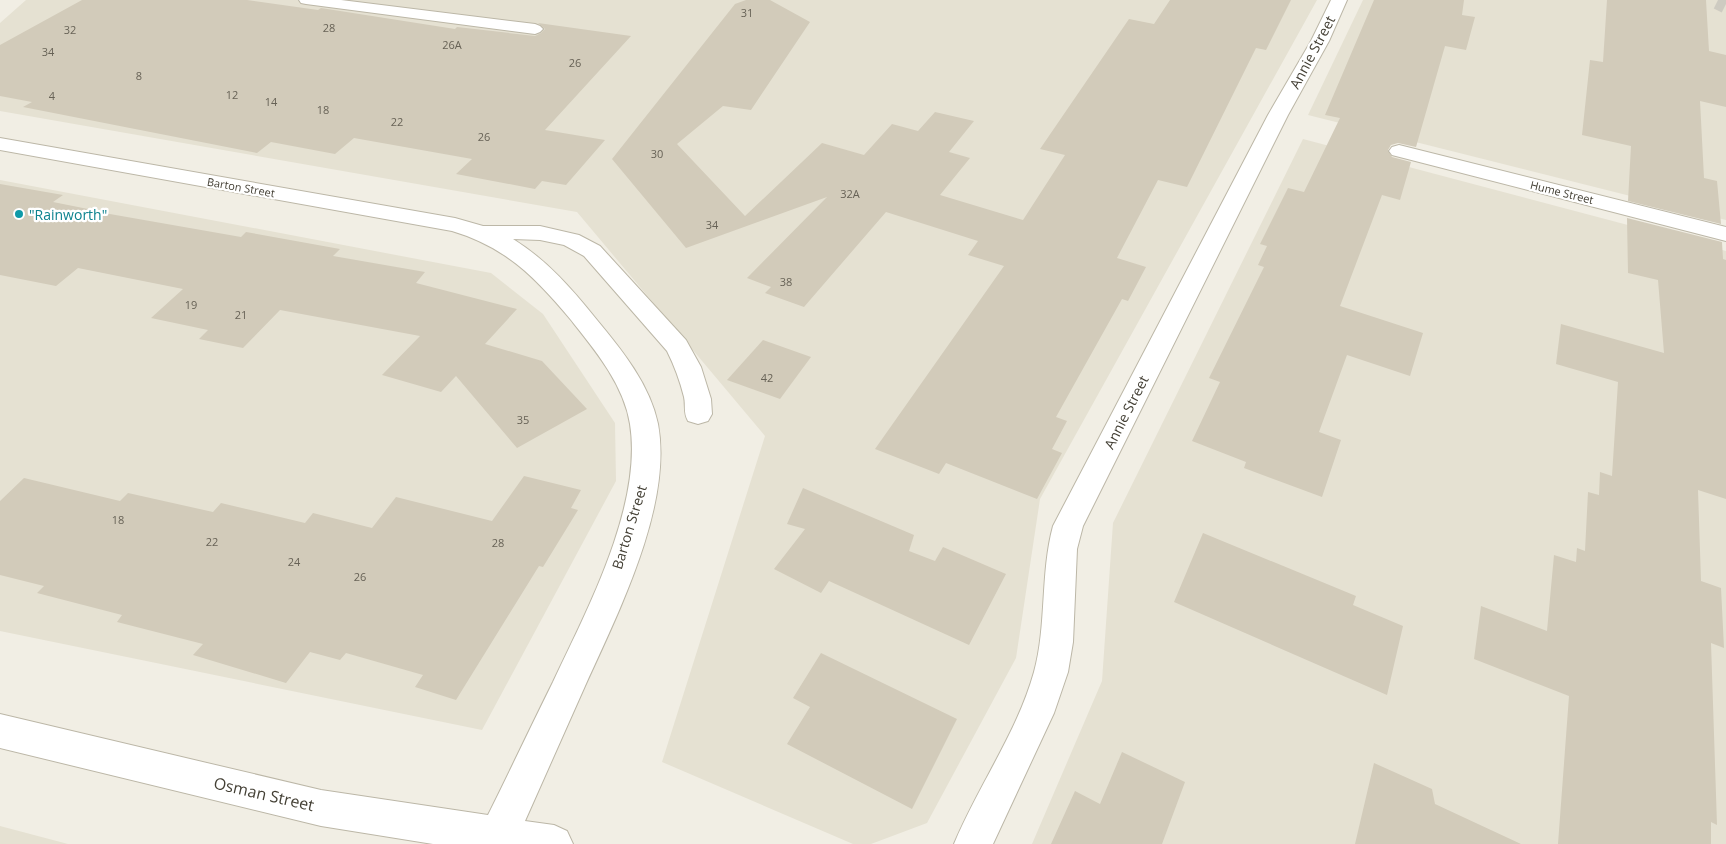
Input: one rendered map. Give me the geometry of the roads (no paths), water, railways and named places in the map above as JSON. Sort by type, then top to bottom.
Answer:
[{"type":"street","name":"Annie Street","points":[[973,844],[1037,713],[1051,672],[1056,642],[1062,549],[1068,526],[1278,115],[1320,40],[1339,0]]},
{"type":"street","name":"Barton Street","points":[[0,144],[455,225],[480,232],[515,250],[537,269],[567,299],[611,354],[629,384],[642,416],[646,448],[643,492],[624,552],[592,632],[530,840]]},
{"type":"street","name":"Hume Street","points":[[1398,150],[1726,234]]},
{"type":"street","name":"Barton Street","points":[[480,232],[540,233],[571,240],[592,251],[677,346],[688,367],[698,400],[698,414]]},
{"type":"street","name":"Osman Street","points":[[0,731],[321,808],[530,840]]},
{"type":"lane","points":[[306,0],[535,29]]},
{"type":"tunnel","points":[[1718,0],[1726,4]]},
{"type":"place","name":"\"Rainworth\"","points":[[19,214]]}]
